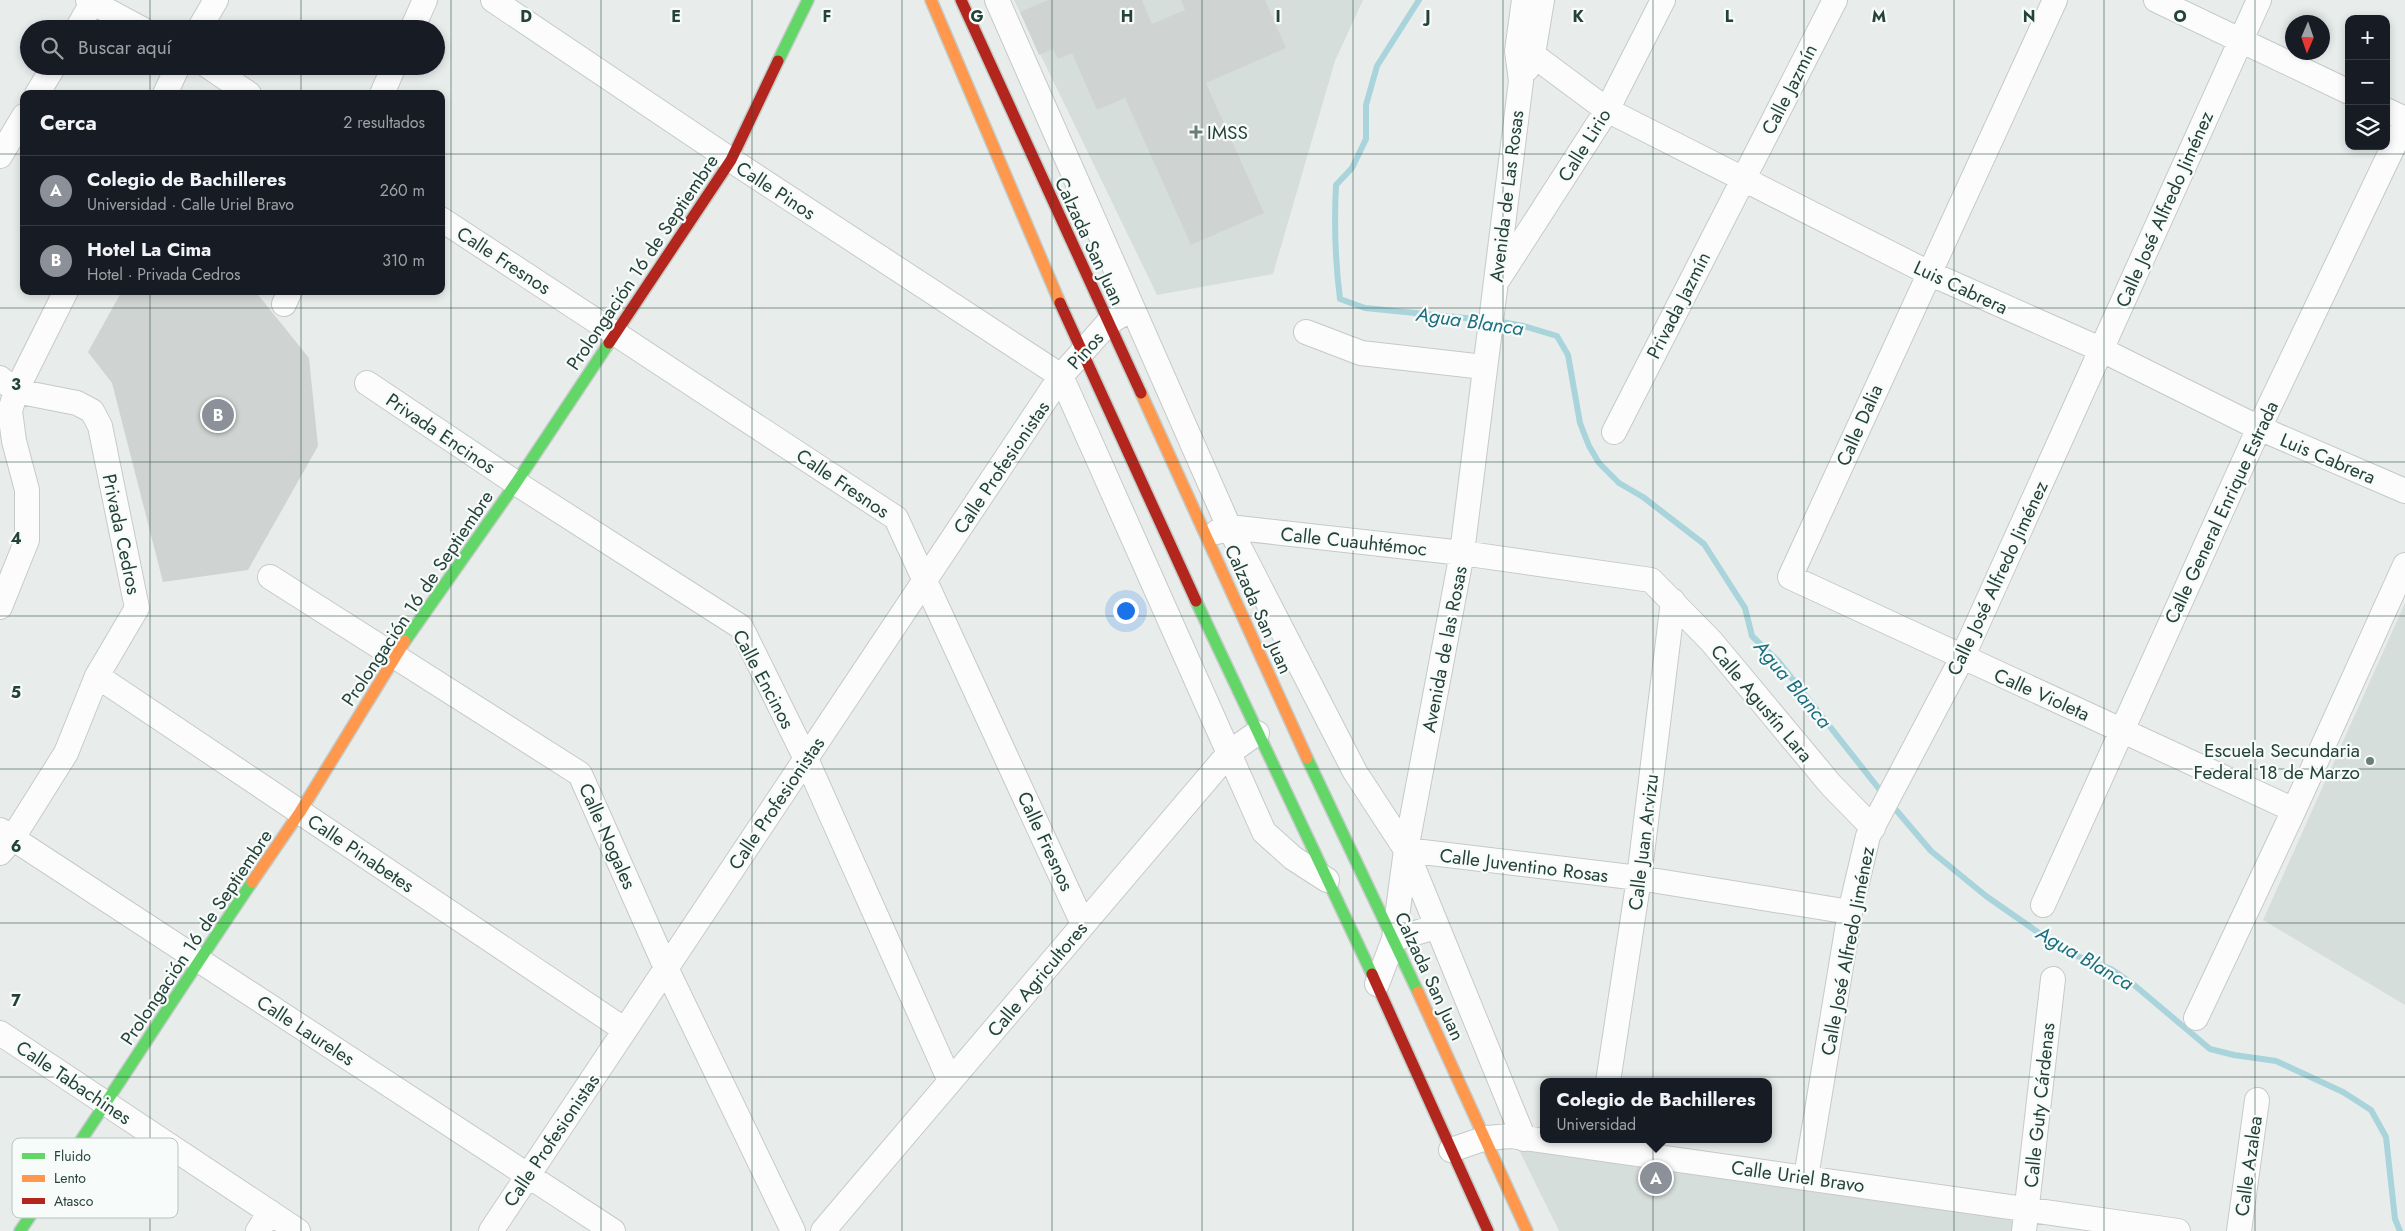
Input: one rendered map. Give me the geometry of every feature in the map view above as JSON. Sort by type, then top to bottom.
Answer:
[{"type":"main road","name":"Prolongación 16 de Septiembre","points":[[84,1138],[199,960],[300,812],[395,655],[516,483],[730,160],[808,0]]},
{"type":"main road","points":[[931,0],[1082,355],[1257,733],[1377,984],[1488,1231]]},
{"type":"main road","name":"Calzada San Juan","points":[[961,0],[1207,536],[1281,704],[1394,939],[1527,1231]]},
{"type":"main road","name":"Prolongación 16 de Septiembre","points":[[20,1231],[29,1218]]},
{"type":"street","points":[[204,20],[216,0]]},
{"type":"street","points":[[416,20],[425,0]]},
{"type":"street","name":"Calle Pinos","points":[[493,0],[730,160],[1062,376]]},
{"type":"street","points":[[997,0],[1229,527],[1356,772],[1406,850],[1524,1139]]},
{"type":"street","points":[[1524,0],[1525,53]]},
{"type":"street","points":[[1525,53],[1542,0]]},
{"type":"street","name":"Calle Lirio","points":[[1495,284],[1607,110],[1663,0]]},
{"type":"street","name":"Calle Jazmín","points":[[1742,178],[1835,0]]},
{"type":"street","name":"Calle Dalia","points":[[1790,577],[2054,0]]},
{"type":"street","points":[[2156,0],[2345,90]]},
{"type":"street","name":"Calle José Alfredo Jiménez","points":[[1806,1177],[1850,912],[1876,822],[1962,658],[2259,0]]},
{"type":"street","points":[[80,20],[90,1],[125,20]]},
{"type":"street","name":"Avenida de Las Rosas","points":[[1491,310],[1525,53]]},
{"type":"street","name":"Luis Cabrera","points":[[1525,53],[1607,110],[1928,273],[2100,349],[2259,428],[2405,491]]},
{"type":"street","points":[[39,90],[49,75]]},
{"type":"street","points":[[167,90],[174,75]]},
{"type":"street","points":[[221,75],[243,90]]},
{"type":"street","points":[[384,90],[390,75]]},
{"type":"street","points":[[2390,112],[2405,121]]},
{"type":"street","name":"Calle General Enrique Estrada","points":[[2043,905],[2259,428],[2405,121]]},
{"type":"street","points":[[0,156],[20,123]]},
{"type":"street","name":"Privada Jazmín","points":[[1614,432],[1742,178]]},
{"type":"street","name":"Calle Fresnos","points":[[445,222],[616,332],[896,518],[1083,924]]},
{"type":"street","points":[[2,598],[18,566],[27,540],[27,490],[10,421],[8,385],[64,295]]},
{"type":"street","name":"Pinos","points":[[1062,376],[1108,323],[1133,308]]},
{"type":"street","name":"Avenida de las Rosas","points":[[1377,984],[1394,939],[1406,850],[1462,553],[1491,310]]},
{"type":"street","points":[[1306,332],[1361,353],[1485,360]]},
{"type":"street","points":[[1062,376],[1264,832],[1293,858],[1327,880]]},
{"type":"street","name":"Calle Profesionistas","points":[[491,1231],[1062,376]]},
{"type":"street","name":"Privada Encinos","points":[[367,383],[516,483]]},
{"type":"street","name":"Privada Cedros","points":[[4,841],[66,753],[97,676],[137,608],[100,426],[92,411],[77,403],[8,385]]},
{"type":"street","name":"Calle Encinos","points":[[516,483],[741,627],[806,759],[950,1081]]},
{"type":"street","name":"Calle Cuauhtémoc","points":[[1207,536],[1229,527],[1462,553],[1651,580]]},
{"type":"street","points":[[2196,1018],[2294,810],[2405,565]]},
{"type":"street","name":"Calle Nogales","points":[[270,577],[580,774],[666,968],[793,1231]]},
{"type":"street","name":"Calle Violeta","points":[[1790,577],[2294,810]]},
{"type":"street","name":"Calle Agustín Lara","points":[[1651,580],[1711,641],[1831,786],[1876,822]]},
{"type":"street","name":"Calle Juan Arvizu","points":[[1609,1078],[1639,878],[1673,601]]},
{"type":"street","name":"Calle Pinabetes","points":[[97,676],[625,1030]]},
{"type":"street","name":"Calle Agricultores","points":[[823,1231],[1230,752],[1257,733]]},
{"type":"street","name":"Calle Laureles","points":[[4,841],[199,960],[613,1231]]},
{"type":"street","name":"Calle Juventino Rosas","points":[[1406,850],[1639,878],[1850,912]]},
{"type":"street","points":[[1394,939],[1436,927]]},
{"type":"street","name":"Calle Guty Cárdenas","points":[[2026,1221],[2052,980]]},
{"type":"street","name":"Calle Tabachines","points":[[0,1033],[107,1104],[152,1138]]},
{"type":"street","name":"Calle Azalea","points":[[2239,1231],[2257,1100]]},
{"type":"street","name":"Calle Uriel Bravo","points":[[1451,1150],[1486,1138],[1511,1136],[1540,1140]]},
{"type":"street","name":"Calle Uriel Bravo","points":[[1584,1143],[1806,1177],[2026,1221],[2178,1231]]},
{"type":"street","name":"Calle Tabachines","points":[[178,1157],[264,1222],[298,1231]]},
{"type":"shaded area","name":"IMSS","points":[[1014,0],[1363,0],[1335,61],[1273,274],[1157,295]]},
{"type":"shaded area","name":"Escuela Secundaria Federal 18 de Marzo","points":[[2405,603],[2405,1005],[2263,920]]},
{"type":"shaded area","points":[[1515,1142],[2025,1212],[2023,1231],[1559,1231]]},
{"type":"building","points":[[1048,0],[1142,0],[1152,24],[1185,10],[1181,0],[1265,0],[1286,48],[1206,83],[1264,213],[1191,245],[1125,98],[1097,110],[1072,53],[1058,59],[1053,49],[1039,55],[1020,12]]},
{"type":"building","points":[[120,295],[258,295],[309,358],[318,446],[248,570],[163,582],[112,383],[88,352]]},
{"type":"waterway","name":"Agua Blanca","points":[[1419,0],[1377,66],[1366,105],[1366,139],[1352,168],[1336,185],[1335,242],[1340,299],[1365,308],[1486,320]]},
{"type":"waterway","name":"Agua Blanca","points":[[1496,321],[1524,326],[1557,336],[1568,355],[1580,423],[1589,446],[1599,463],[1619,483],[1643,497],[1704,544],[1745,608],[1752,636],[1779,662],[1883,794]]},
{"type":"waterway","name":"Agua Blanca","points":[[1891,804],[1931,851],[1986,896],[2039,933],[2077,956],[2111,969],[2133,984],[2210,1049],[2234,1055],[2276,1061],[2343,1092],[2371,1110],[2386,1137],[2395,1219],[2400,1231]]},
{"type":"traffic: fast","points":[[778,61],[808,0]]},
{"type":"traffic: fast","points":[[405,641],[516,483],[609,343]]},
{"type":"traffic: fast","points":[[1196,601],[1372,974]]},
{"type":"traffic: fast","points":[[1307,758],[1418,992]]},
{"type":"traffic: fast","points":[[82,1138],[252,882]]},
{"type":"traffic: fast","points":[[20,1231],[29,1218]]},
{"type":"traffic: slow","points":[[931,0],[1060,303]]},
{"type":"traffic: slow","points":[[1141,393],[1307,758]]},
{"type":"traffic: slow","points":[[252,882],[300,812],[405,641]]},
{"type":"traffic: slow","points":[[1418,992],[1527,1231]]},
{"type":"traffic: jam","points":[[961,0],[1141,393]]},
{"type":"traffic: jam","points":[[609,343],[731,160],[778,61]]},
{"type":"traffic: jam","points":[[1060,303],[1196,601]]},
{"type":"traffic: jam","points":[[1372,974],[1488,1231]]},
{"type":"place","name":"IMSS","points":[[1196,132]]},
{"type":"place","name":"Hotel La Cima","points":[[218,415]]},
{"type":"place","name":"Escuela Secundaria Federal 18 de Marzo","points":[[2370,761]]},
{"type":"place","name":"Colegio de Bachilleres","points":[[1656,1178]]}]
